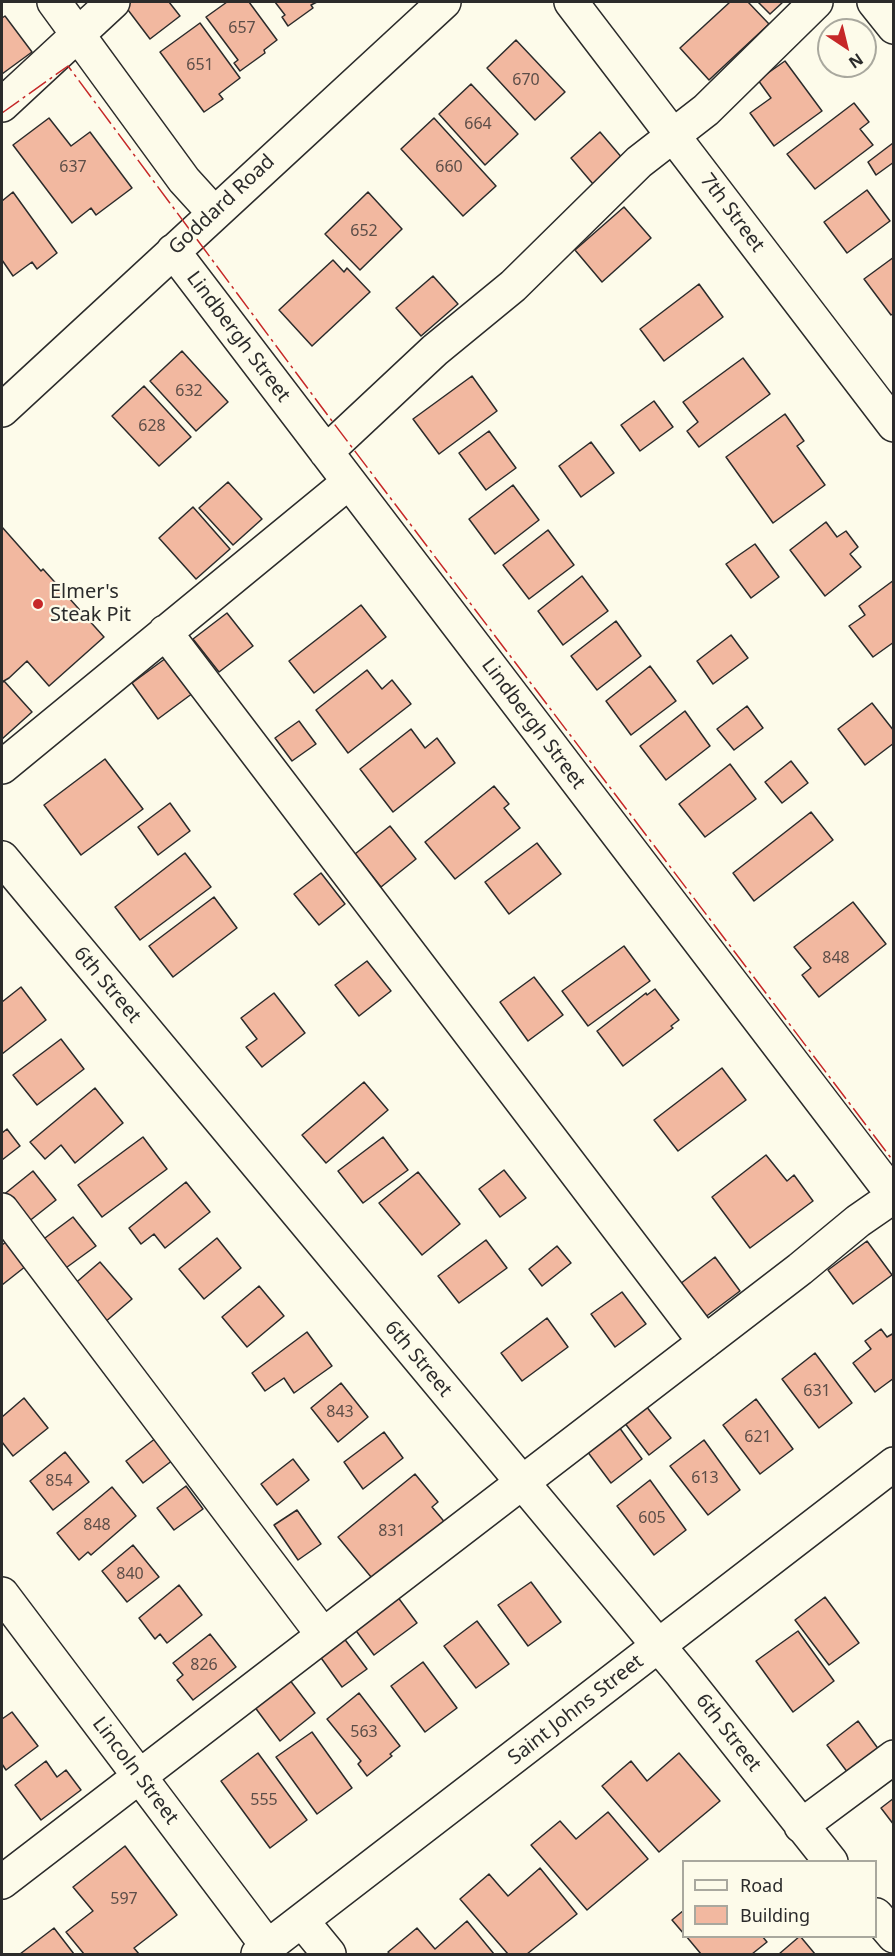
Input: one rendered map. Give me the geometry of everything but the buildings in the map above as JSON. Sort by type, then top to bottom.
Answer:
[{"type":"street","points":[[54,2],[184,180],[214,213]]},
{"type":"street","points":[[2,105],[113,2]]},
{"type":"street","name":"Goddard Road","points":[[2,410],[444,2]]},
{"type":"street","name":"7th Street","points":[[571,2],[894,424]]},
{"type":"street","points":[[326,452],[435,350],[513,286],[639,162],[706,110],[816,2]]},
{"type":"street","points":[[874,2],[894,27]]},
{"type":"street","name":"Lindbergh Street","points":[[173,251],[894,1196]]},
{"type":"street","points":[[2,767],[349,482]]},
{"type":"street","points":[[165,632],[705,1342]]},
{"type":"street","name":"6th Street","points":[[2,858],[658,1646],[829,1860]]},
{"type":"street","points":[[2,1882],[800,1269],[858,1221],[894,1196]]},
{"type":"street","points":[[2,1210],[323,1635]]},
{"type":"street","name":"Saint Johns Street","points":[[263,1951],[894,1464]]},
{"type":"street","name":"Lincoln Street","points":[[2,1594],[140,1776],[263,1951]]},
{"type":"street","points":[[801,1826],[894,1756]]},
{"type":"street","points":[[877,1916],[894,1936]]},
{"type":"street","points":[[302,1921],[329,1954]]},
{"type":"power","points":[[2,113],[68,66],[329,417],[894,1162]]},
{"type":"place","name":"Elmer's Steak Pit","points":[[38,604]]}]
